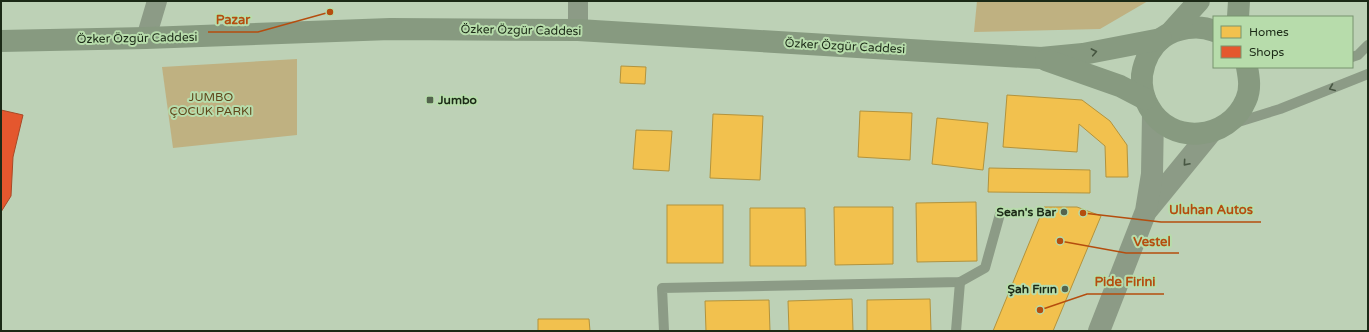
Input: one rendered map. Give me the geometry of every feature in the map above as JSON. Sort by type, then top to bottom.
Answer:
[{"type":"main road","points":[[1149,107],[1141,83],[1144,66],[1150,51],[1199,1]]},
{"type":"main road","points":[[1238,16],[1239,1]]},
{"type":"main road","name":"Özker Özgür Caddesi","points":[[1,41],[146,38],[390,29],[578,30],[1041,58],[1083,54],[1166,36],[1189,27],[1208,28],[1213,30]]},
{"type":"main road","name":"Özker Özgür Caddesi","points":[[1041,58],[1120,86],[1149,107],[1164,125],[1179,132],[1195,134],[1216,130]]},
{"type":"main road","points":[[1216,130],[1237,115],[1246,100],[1250,81],[1247,68]]},
{"type":"street","points":[[146,38],[157,1]]},
{"type":"street","points":[[578,1],[578,30]]},
{"type":"street","points":[[1099,331],[1146,212],[1152,174],[1149,107]]},
{"type":"street","points":[[1146,212],[1216,130]]},
{"type":"lane","points":[[1353,57],[1358,55],[1368,45]]},
{"type":"lane","points":[[1216,130],[1280,109],[1368,74]]},
{"type":"lane","points":[[664,331],[662,288],[960,282],[986,268],[1000,214]]},
{"type":"lane","points":[[956,331],[960,282]]},
{"type":"green space","points":[[977,1],[1148,1],[1100,29],[974,32]]},
{"type":"green space","name":"JUMBO ÇOCUK PARKI","points":[[297,59],[297,135],[173,148],[162,67]]},
{"type":"building: Homes","points":[[621,66],[646,67],[645,84],[620,83]]},
{"type":"building: Homes","points":[[1007,95],[1082,100],[1110,121],[1127,145],[1128,177],[1106,177],[1105,146],[1079,124],[1077,152],[1003,147]]},
{"type":"building: Homes","points":[[860,111],[912,113],[910,160],[858,157]]},
{"type":"building: Homes","points":[[713,114],[763,116],[760,180],[710,178]]},
{"type":"building: Homes","points":[[937,118],[988,123],[983,170],[932,164]]},
{"type":"building: Homes","points":[[636,130],[672,131],[669,171],[633,169]]},
{"type":"building: Homes","points":[[989,168],[1090,170],[1090,193],[988,192]]},
{"type":"building: Homes","points":[[976,202],[977,261],[917,262],[916,203]]},
{"type":"building: Homes","points":[[667,205],[723,205],[723,263],[667,263]]},
{"type":"building: Homes","points":[[834,207],[893,207],[893,264],[835,265]]},
{"type":"building: Homes","points":[[1044,207],[1077,207],[1101,216],[1053,331],[993,331]]},
{"type":"building: Homes","points":[[750,208],[805,208],[806,266],[750,266]]},
{"type":"building: Homes","points":[[852,299],[853,331],[789,331],[788,301]]},
{"type":"building: Homes","points":[[930,299],[931,331],[867,331],[867,300]]},
{"type":"building: Homes","points":[[769,300],[770,331],[706,331],[705,301]]},
{"type":"building: Homes","points":[[538,319],[589,319],[590,331],[538,331]]},
{"type":"building: Shops","points":[[1,110],[23,115],[13,157],[11,196],[1,212]]},
{"type":"place","name":"Pazar","points":[[330,12]]},
{"type":"place","name":"Jumbo","points":[[430,100]]},
{"type":"place","name":"Sean's Bar","points":[[1064,212]]},
{"type":"place","name":"Uluhan Autos","points":[[1083,213]]},
{"type":"place","name":"Vestel","points":[[1060,241]]},
{"type":"place","name":"Şah Fırın","points":[[1065,289]]},
{"type":"place","name":"Pide Firini","points":[[1040,310]]}]
